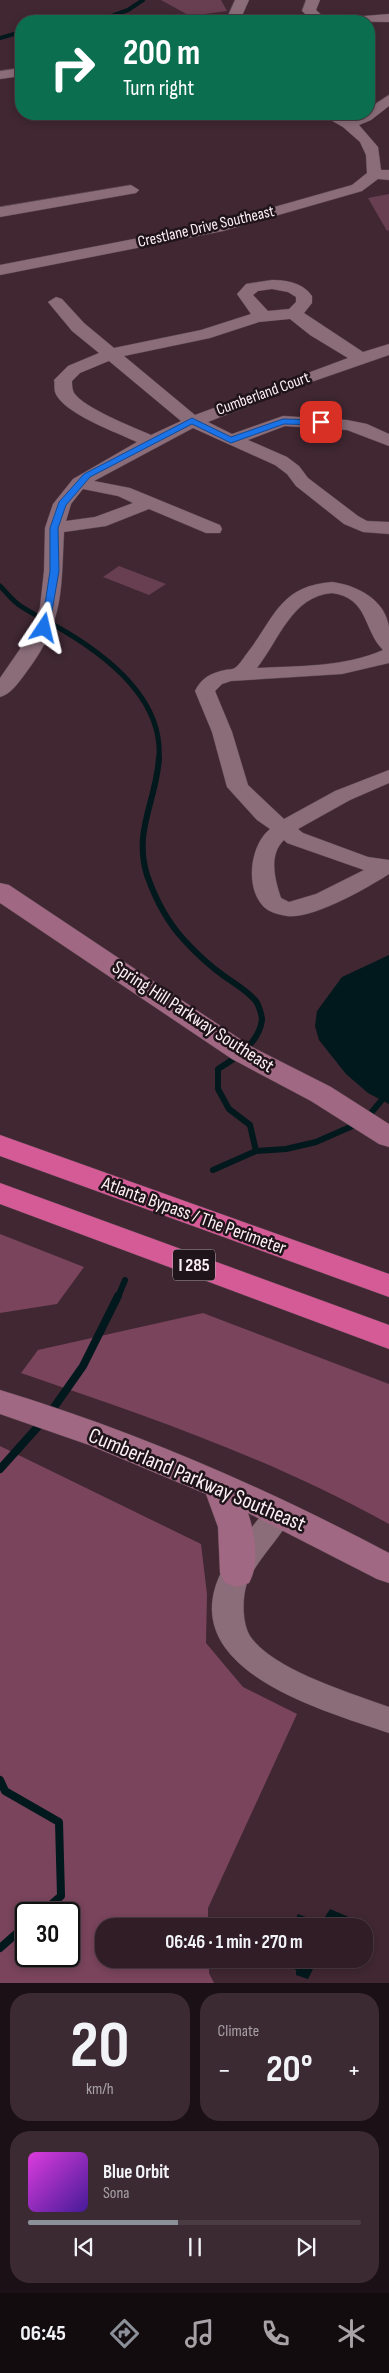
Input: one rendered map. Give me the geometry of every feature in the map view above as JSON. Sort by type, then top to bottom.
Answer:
[{"type":"highway","name":"Atlanta Bypass / The Perimeter","points":[[0,1145],[389,1286]]},
{"type":"highway","name":"I 285","points":[[0,1193],[389,1337]]},
{"type":"street","points":[[235,15],[242,0]]},
{"type":"street","points":[[313,0],[309,11],[314,15]]},
{"type":"street","points":[[375,19],[389,18]]},
{"type":"street","points":[[0,75],[15,73]]},
{"type":"street","points":[[375,110],[389,99]]},
{"type":"street","points":[[340,120],[362,135],[370,146],[382,175]]},
{"type":"street","points":[[348,124],[358,120]]},
{"type":"street","name":"Crestlane Drive Southeast","points":[[0,270],[223,226],[357,188],[382,175]]},
{"type":"street","points":[[0,212],[131,190]]},
{"type":"street","name":"Crestlane Drive Southeast","points":[[0,274],[17,267]]},
{"type":"street","points":[[150,441],[87,410],[64,392],[63,381],[73,369],[112,355],[203,335],[258,318],[294,314],[304,303],[302,293],[289,286],[258,285],[252,287],[245,294],[250,304],[260,312],[258,318]]},
{"type":"street","points":[[56,302],[78,327],[192,421],[231,440],[253,446],[281,461],[293,470],[302,482],[351,520],[364,526],[389,528]]},
{"type":"street","points":[[294,314],[316,331],[362,358]]},
{"type":"street","name":"Cumberland Court","points":[[0,692],[24,663],[44,628],[54,571],[54,528],[62,504],[87,476],[150,441],[192,421],[389,349]]},
{"type":"street","points":[[231,440],[283,421],[347,425],[361,428],[389,441]]},
{"type":"street","points":[[79,484],[123,492],[213,529]]},
{"type":"street","points":[[54,528],[99,522],[148,503]]},
{"type":"street","points":[[242,674],[270,637],[290,604],[315,590],[329,587],[344,588],[362,600],[370,608],[389,646]]},
{"type":"street","points":[[387,866],[364,863],[295,838],[282,830],[238,787],[222,732],[205,691],[208,684],[212,681],[242,674],[273,674],[334,668],[378,660],[389,655]]},
{"type":"street","points":[[387,866],[348,888],[300,908],[287,909],[271,901],[263,863],[267,844],[282,830],[359,787],[389,776]]},
{"type":"street","name":"Spring Hill Parkway Southeast","points":[[0,891],[242,1053],[320,1094],[389,1136]]},
{"type":"street","name":"Cumberland Parkway Southeast","points":[[0,1402],[106,1439],[218,1485],[279,1513],[389,1569]]},
{"type":"street","points":[[218,1485],[230,1507],[240,1548],[237,1573]]},
{"type":"street","points":[[279,1513],[237,1573],[230,1588],[229,1599],[232,1627],[240,1645],[260,1666],[300,1686],[389,1720]]},
{"type":"shaded area","points":[[161,0],[221,0],[227,11],[197,15],[188,15]]},
{"type":"shaded area","points":[[389,194],[389,230],[387,231],[368,198]]},
{"type":"shaded area","points":[[119,566],[166,584],[149,595],[103,577]]},
{"type":"shaded area","points":[[0,1234],[84,1267],[57,1304],[0,1313]]},
{"type":"shaded area","points":[[203,1313],[389,1384],[389,1524],[300,1479],[208,1440],[21,1373],[38,1350]]},
{"type":"shaded area","points":[[0,1446],[201,1544],[207,1594],[206,1643],[243,1687],[297,1714],[208,1908],[208,1918],[95,1918],[95,1968],[209,1968],[209,1973],[214,1983],[0,1983]]},
{"type":"water","points":[[389,955],[389,1104],[368,1093],[346,1074],[319,1040],[315,1026],[317,1011],[342,977]]},
{"type":"water","points":[[330,1909],[351,1918],[324,1918]]},
{"type":"water","points":[[298,1914],[308,1918],[296,1918]]},
{"type":"water","points":[[291,1968],[314,1968],[308,1979],[296,1975],[296,1970]]},
{"type":"waterway","points":[[114,15],[128,10],[143,0]]},
{"type":"waterway","points":[[0,38],[15,34]]},
{"type":"waterway","points":[[0,586],[19,605],[66,632],[100,655],[131,684],[143,700],[152,718],[158,737],[159,757]]},
{"type":"waterway","points":[[159,757],[144,829],[143,859],[154,892],[179,934],[208,964],[251,996],[261,1012],[260,1028],[252,1043],[239,1055],[218,1069],[218,1089],[229,1109],[250,1125],[256,1151]]},
{"type":"waterway","points":[[366,1119],[381,1101]]},
{"type":"waterway","points":[[256,1151],[286,1149],[316,1142],[357,1124]]},
{"type":"waterway","points":[[213,1170],[256,1151]]},
{"type":"waterway","points":[[118,1297],[125,1280]]},
{"type":"waterway","points":[[50,1413],[83,1366],[118,1296]]},
{"type":"waterway","points":[[0,1469],[43,1421]]},
{"type":"waterway","points":[[0,1780],[5,1791],[59,1822],[61,1896],[54,1902]]},
{"type":"waterway","points":[[0,1948],[15,1935]]},
{"type":"route","points":[[44,628],[54,571],[54,528],[62,504],[70,492],[87,476],[144,444],[192,421],[231,440],[283,421],[321,422]]}]
